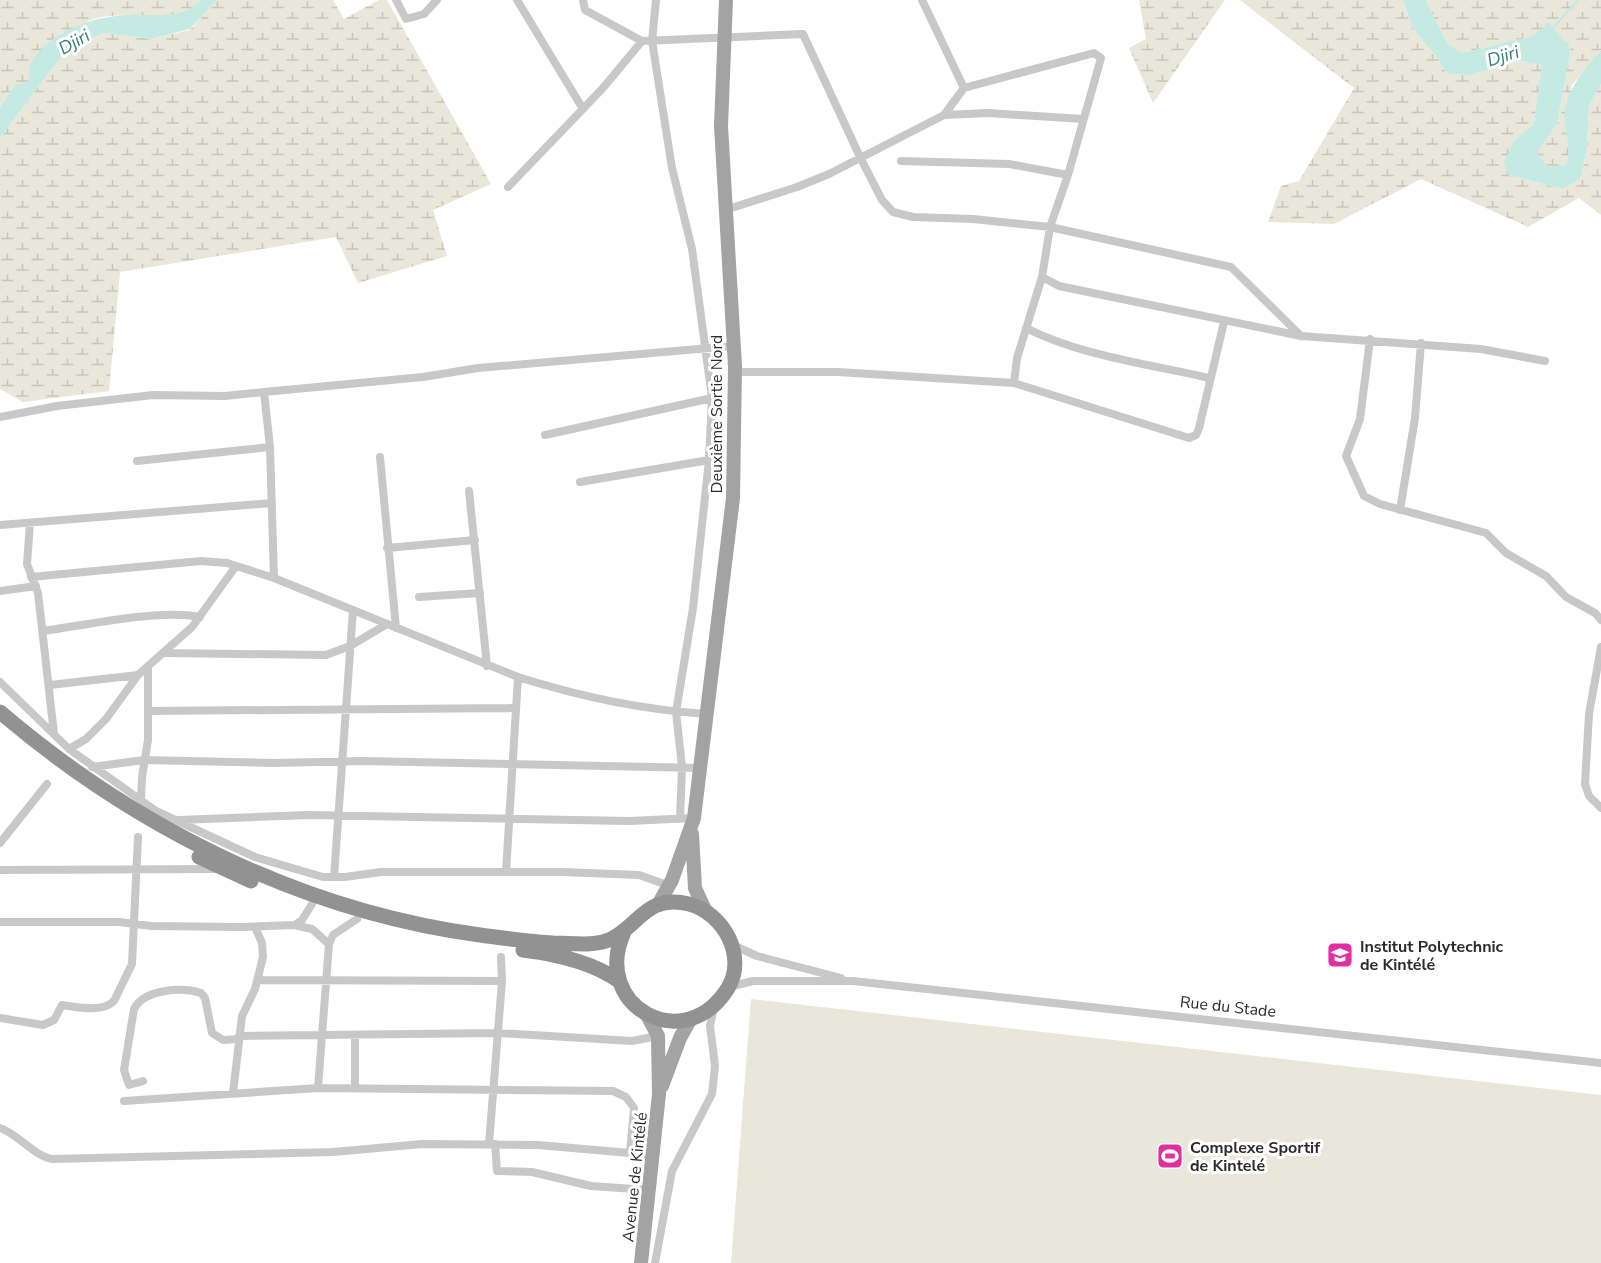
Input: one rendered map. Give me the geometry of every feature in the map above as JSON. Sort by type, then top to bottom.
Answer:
[{"type":"highway","points":[[0,712],[62,762],[132,809],[228,860],[315,895],[420,926],[501,938],[550,943],[600,943],[624,932]]},
{"type":"highway","points":[[0,725],[103,802],[223,869],[357,919],[451,940],[548,954],[598,969],[619,981]]},
{"type":"highway","points":[[690,904],[705,910],[726,931],[732,945],[733,973],[729,987],[714,1007],[690,1020],[668,1021],[648,1016],[625,995],[619,981],[616,956],[624,932],[639,915],[658,905],[690,904]]},
{"type":"main road","name":"Deuxième Sortie Nord","points":[[705,910],[695,888],[693,822],[730,539],[734,461],[734,346],[721,126],[726,0]]},
{"type":"main road","name":"Deuxième Sortie Nord","points":[[658,905],[670,886],[693,822]]},
{"type":"main road","name":"Avenue de Kintélé","points":[[641,1263],[659,1094],[658,1036],[648,1016]]},
{"type":"main road","name":"Avenue de Kintélé","points":[[659,1094],[680,1038],[690,1020]]},
{"type":"street","points":[[396,0],[406,19],[424,14],[437,0]]},
{"type":"street","points":[[517,0],[583,109]]},
{"type":"street","points":[[583,0],[585,10],[647,41],[803,34],[860,157],[886,207],[901,215],[1050,227],[1231,267],[1301,336]]},
{"type":"street","points":[[656,0],[647,41],[672,168],[692,249],[712,398],[709,460],[693,608],[676,712],[682,767],[680,819]]},
{"type":"street","points":[[922,0],[964,88]]},
{"type":"street","points":[[508,187],[647,41]]},
{"type":"street","points":[[944,115],[964,88],[1094,53],[1101,58],[1068,175],[1050,227],[1042,278],[1017,358],[1014,383]]},
{"type":"street","points":[[725,210],[797,188],[944,115],[996,113],[1083,119]]},
{"type":"street","points":[[901,161],[1009,164],[1068,175]]},
{"type":"street","points":[[1042,278],[1059,286],[1121,297],[1224,322],[1301,336],[1370,339],[1481,349],[1545,362]]},
{"type":"street","points":[[735,372],[838,372],[1014,383],[1189,438],[1196,435],[1224,322]]},
{"type":"street","points":[[1026,328],[1042,336],[1083,349],[1209,378]]},
{"type":"street","points":[[1370,339],[1360,419],[1346,456],[1364,496],[1380,504],[1486,533],[1506,553],[1546,576],[1566,597],[1595,613],[1601,620]]},
{"type":"street","points":[[1400,510],[1414,418],[1421,343]]},
{"type":"street","points":[[0,417],[57,406],[153,395],[225,396],[423,377],[478,368],[734,346]]},
{"type":"street","points":[[264,392],[270,447],[274,578]]},
{"type":"street","points":[[545,435],[712,398]]},
{"type":"street","points":[[137,461],[270,447]]},
{"type":"street","points":[[380,457],[391,626]]},
{"type":"street","points":[[580,482],[709,460]]},
{"type":"street","points":[[469,491],[487,666]]},
{"type":"street","points":[[0,525],[272,503]]},
{"type":"street","points":[[30,523],[27,564],[33,581],[43,631],[54,734]]},
{"type":"street","points":[[387,548],[475,540]]},
{"type":"street","points":[[0,591],[33,581],[201,561],[236,566],[274,578],[518,677],[676,712],[706,714]]},
{"type":"street","points":[[69,749],[86,739],[106,719],[138,675],[165,653],[200,617],[236,566]]},
{"type":"street","points":[[419,597],[480,593]]},
{"type":"street","points":[[334,877],[344,711],[353,610]]},
{"type":"street","points":[[43,631],[156,617],[186,615],[200,617]]},
{"type":"street","points":[[165,653],[326,655],[391,626]]},
{"type":"street","points":[[1601,647],[1589,714],[1585,784],[1589,796],[1601,808]]},
{"type":"street","points":[[1598,664],[1601,686]]},
{"type":"street","points":[[141,801],[148,740],[147,668]]},
{"type":"street","points":[[50,685],[138,675]]},
{"type":"street","points":[[506,872],[518,677]]},
{"type":"street","points":[[0,682],[69,749],[141,801],[176,821],[255,857],[334,877],[381,872],[634,874],[670,886]]},
{"type":"street","points":[[148,711],[516,708]]},
{"type":"street","points":[[92,767],[144,760],[513,763],[701,768]]},
{"type":"street","points":[[0,843],[47,784]]},
{"type":"street","points":[[176,821],[338,816],[680,819],[693,822]]},
{"type":"street","points":[[0,1018],[43,1025],[54,1020],[62,1005],[89,1008],[112,1004],[132,964],[138,837]]},
{"type":"street","points":[[0,870],[223,869]]},
{"type":"street","points":[[294,925],[302,920],[312,904]]},
{"type":"street","points":[[318,1088],[329,944],[333,935],[357,919]]},
{"type":"street","points":[[0,922],[134,923],[151,926],[294,925],[312,930],[329,944]]},
{"type":"street","points":[[232,1092],[243,1010],[258,980],[263,950],[255,927]]},
{"type":"street","name":"Rue du Stade","points":[[732,945],[785,964],[853,981]]},
{"type":"street","points":[[501,957],[502,981],[492,1089],[492,1144],[497,1171],[532,1172],[591,1186],[649,1190]]},
{"type":"street","points":[[258,980],[502,981]]},
{"type":"street","name":"Rue du Stade","points":[[729,987],[753,981],[853,981],[1601,1063]]},
{"type":"street","points":[[143,1081],[129,1085],[124,1070],[134,1009],[140,1000],[148,995],[169,992],[201,993],[206,998],[212,1033],[223,1040],[322,1035],[498,1033],[632,1041],[658,1036]]},
{"type":"street","points":[[655,1263],[672,1171],[712,1094],[715,1066],[710,1026],[714,1007]]},
{"type":"street","points":[[355,1035],[355,1089]]},
{"type":"street","points":[[124,1101],[318,1088],[492,1089],[619,1093],[634,1108],[630,1152]]},
{"type":"street","points":[[0,1128],[13,1133],[44,1157],[53,1159],[333,1152],[422,1144],[492,1144],[653,1155]]},
{"type":"green space","points":[[0,0],[201,0],[190,9],[177,14],[102,17],[89,21],[68,39],[29,81],[15,85],[0,107]]},
{"type":"green space","points":[[218,0],[333,0],[344,19],[379,0],[387,0],[491,184],[433,210],[447,256],[358,283],[336,237],[120,272],[109,391],[23,402],[0,389],[0,138],[65,52],[103,33],[151,39],[190,30]]},
{"type":"green space","points":[[1139,0],[1225,0],[1153,103],[1129,48],[1146,39]]},
{"type":"green space","points":[[1240,0],[1403,0],[1413,28],[1447,74],[1469,75],[1520,61],[1543,65],[1534,124],[1514,140],[1508,175],[1563,189],[1581,178],[1587,147],[1589,106],[1601,84],[1601,215],[1579,198],[1528,227],[1421,179],[1334,224],[1268,222],[1281,186],[1299,181],[1354,88]]},
{"type":"green space","points":[[1428,0],[1601,0],[1601,50],[1572,85],[1565,121],[1571,150],[1566,166],[1548,167],[1537,153],[1557,124],[1571,49],[1549,23],[1534,36],[1462,53],[1447,43],[1427,3]]},
{"type":"green space","name":"Complexe Sportif de Kintelé","points":[[751,999],[1601,1095],[1601,1263],[731,1263]]},
{"type":"water","name":"Djiri","points":[[201,0],[218,0],[190,29],[151,39],[103,33],[65,52],[0,138],[0,107],[15,85],[29,81],[31,63],[49,42],[60,34],[86,23],[114,16],[166,15],[185,11]]},
{"type":"water","name":"Djiri","points":[[1403,0],[1428,0],[1427,3],[1447,43],[1462,53],[1533,36],[1549,22],[1571,49],[1557,124],[1537,153],[1548,167],[1566,165],[1568,149],[1565,113],[1570,93],[1587,66],[1601,50],[1601,84],[1589,106],[1587,147],[1581,178],[1563,189],[1508,175],[1504,162],[1514,140],[1534,124],[1542,65],[1520,61],[1469,75],[1447,74],[1413,28]]},
{"type":"waterway","points":[[1552,29],[1578,0]]},
{"type":"place","name":"Institut Polytechnic de Kintélé","points":[[1340,955]]},
{"type":"place","name":"Complexe Sportif de Kintelé","points":[[1170,1156]]}]
